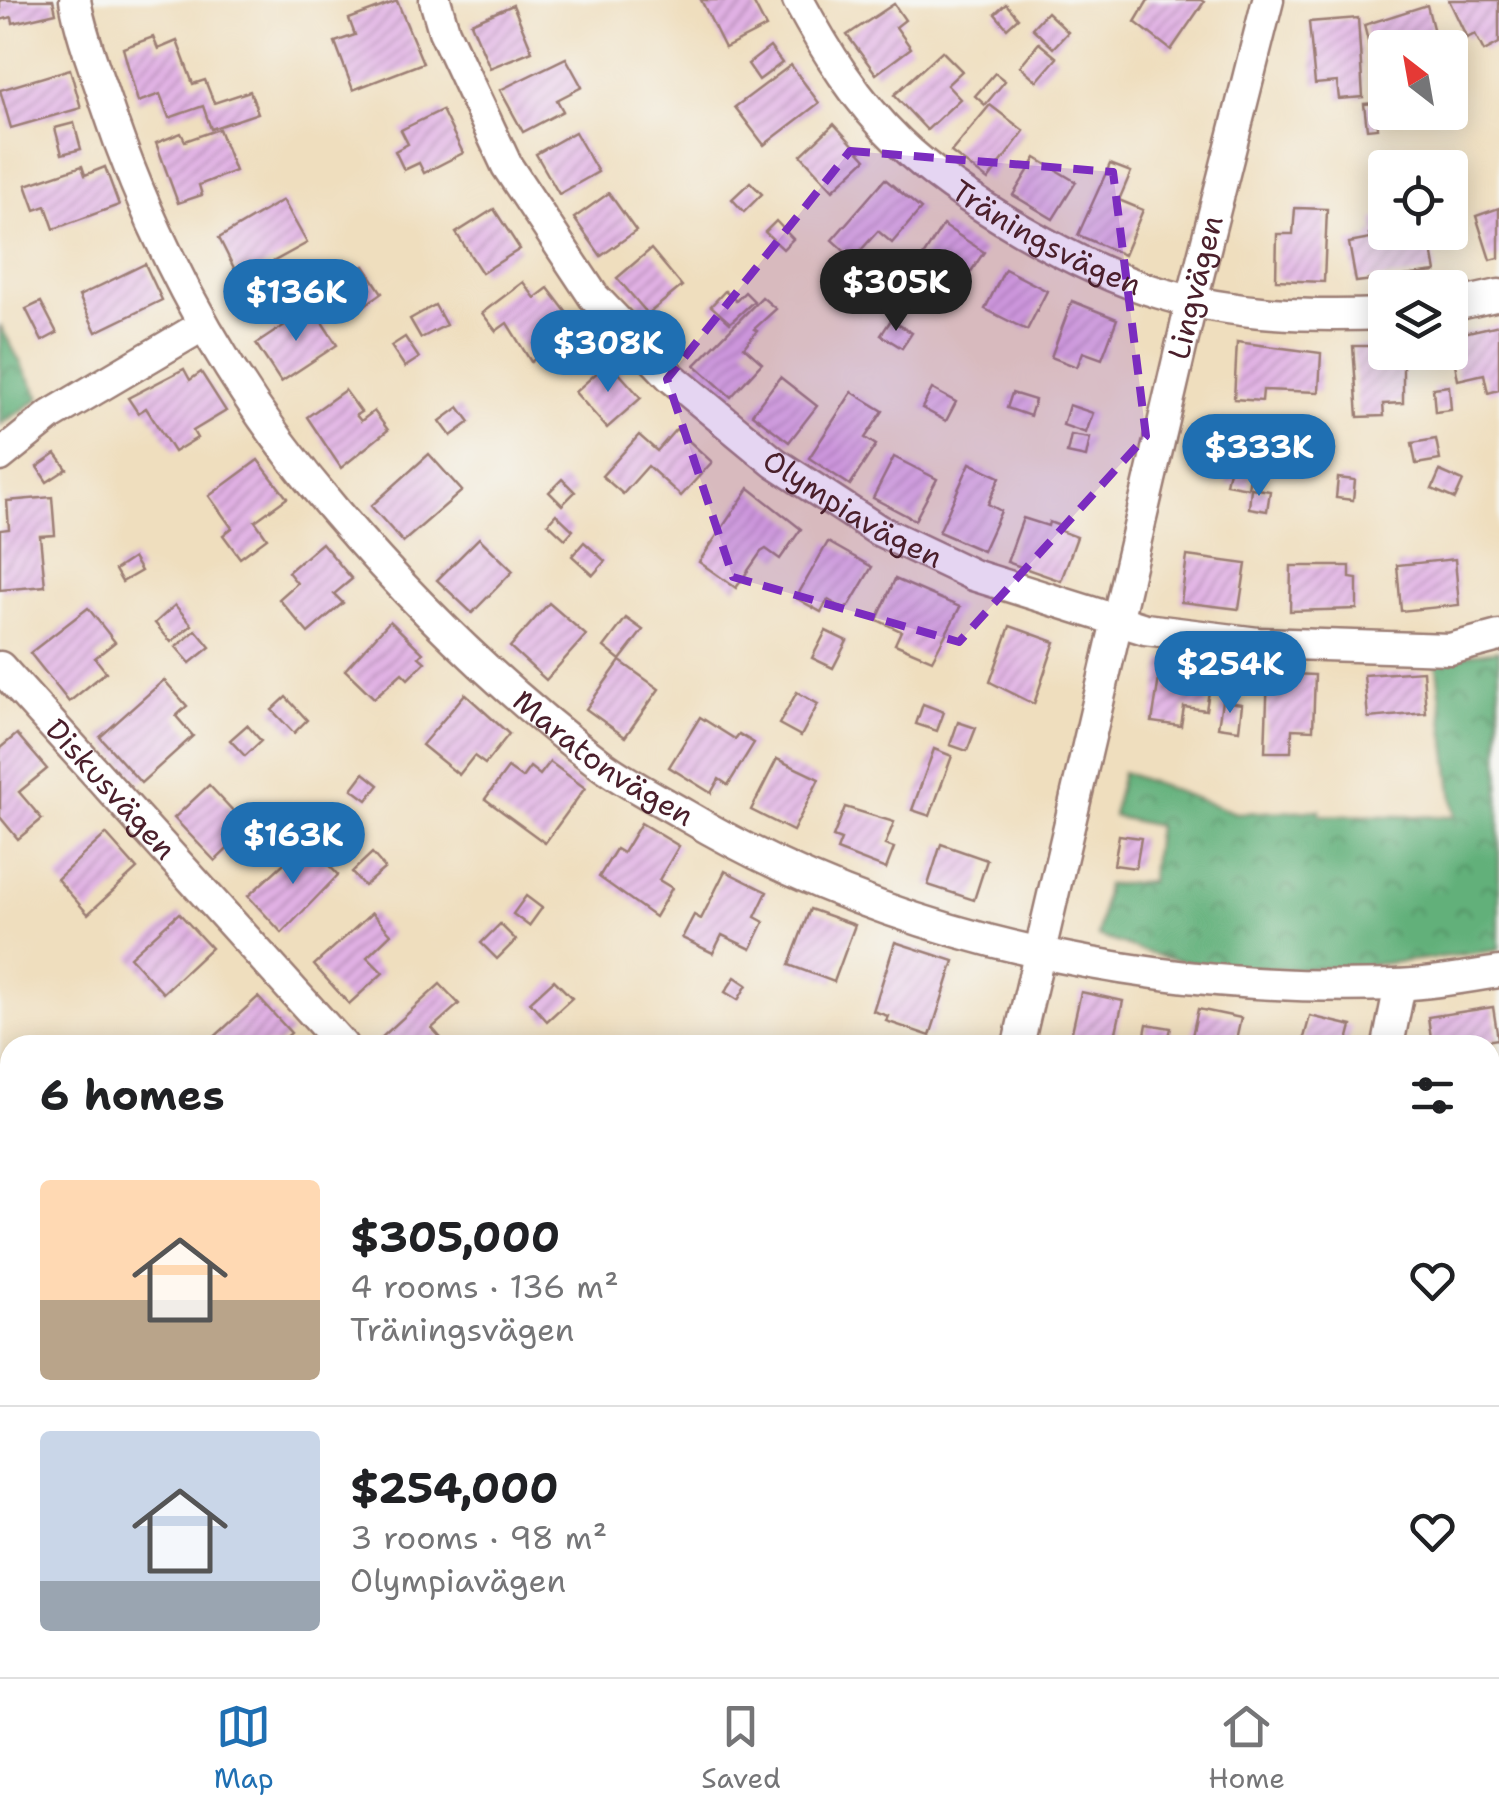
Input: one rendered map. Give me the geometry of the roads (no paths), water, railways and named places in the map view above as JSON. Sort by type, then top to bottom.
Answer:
[{"type":"street","name":"Maratonvägen","points":[[74,0],[121,149],[202,326],[282,449],[376,559],[508,687],[606,768],[735,845],[840,892],[982,939],[1166,976],[1280,985],[1400,986],[1499,972]]},
{"type":"street","name":"Olympiavägen","points":[[435,0],[444,31],[507,166],[594,297],[671,377],[775,462],[878,530],[973,576],[1119,622],[1258,644],[1450,649],[1499,636]]},
{"type":"street","name":"Träningsvägen","points":[[798,0],[827,54],[899,142],[980,202],[1066,256],[1159,293],[1192,300],[1304,317],[1368,315]]},
{"type":"street","name":"Lingvägen","points":[[1020,1035],[1192,300],[1268,0]]},
{"type":"street","points":[[1468,302],[1499,295]]},
{"type":"street","points":[[0,456],[51,415],[202,326]]},
{"type":"street","name":"Diskusvägen","points":[[0,668],[333,1035]]},
{"type":"street","points":[[1390,1035],[1400,986]]}]
